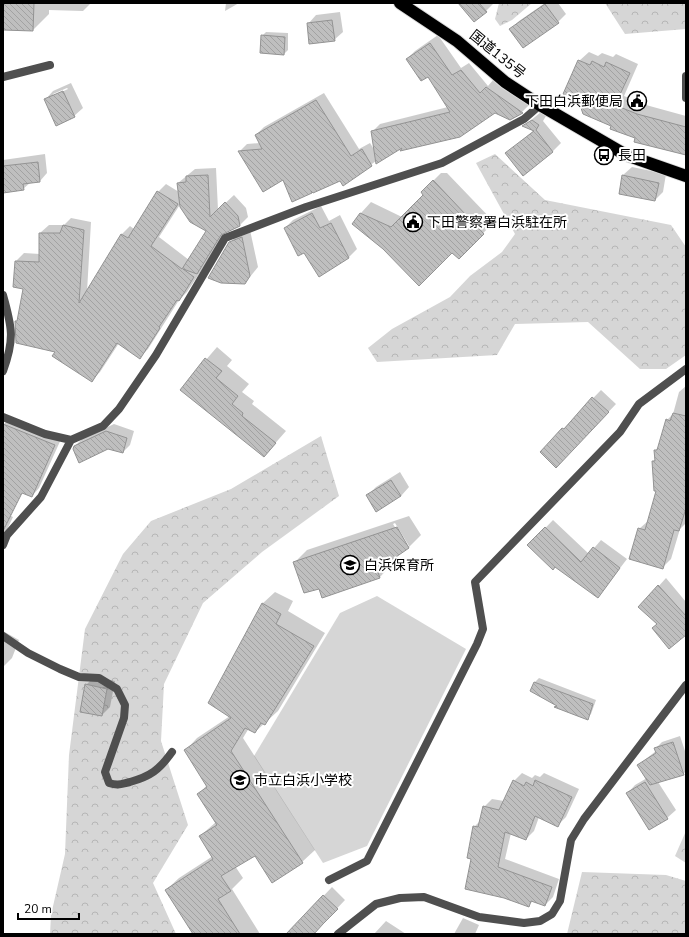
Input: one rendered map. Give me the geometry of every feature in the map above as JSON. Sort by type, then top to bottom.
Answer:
[{"type":"highway","name":"国道135号","points":[[400,3],[457,41],[505,82],[540,105],[626,155],[686,176]]},
{"type":"street","points":[[3,77],[50,66]]},
{"type":"street","points":[[686,76],[686,98]]},
{"type":"street","points":[[3,417],[45,434],[71,440],[103,426],[119,409],[156,355],[225,238],[306,207],[442,163],[524,118],[540,105]]},
{"type":"street","points":[[3,295],[12,330],[10,352],[3,372]]},
{"type":"street","points":[[329,880],[368,861],[478,644],[483,629],[475,582],[620,432],[639,404],[686,369]]},
{"type":"street","points":[[3,545],[7,535],[41,497],[71,440]]},
{"type":"street","points":[[3,636],[28,653],[60,669],[79,677],[99,678],[116,689],[125,705],[124,718],[105,772],[109,783],[119,786],[141,780],[162,767],[172,752]]},
{"type":"street","points":[[338,934],[376,904],[400,898],[424,897],[479,916],[524,923],[540,921],[552,914],[560,901],[571,840],[580,825],[686,685]]},
{"type":"green space","points":[[499,3],[532,3],[512,20],[500,26],[495,19]]},
{"type":"green space","points":[[605,3],[686,3],[686,29],[625,34]]},
{"type":"green space","points":[[495,154],[545,200],[671,225],[686,247],[686,355],[666,369],[640,369],[588,322],[515,324],[497,355],[377,362],[368,348],[392,329],[450,297],[470,276],[502,252],[515,234],[476,163]]},
{"type":"green space","points":[[321,436],[339,496],[262,552],[203,603],[164,684],[161,741],[188,825],[153,883],[176,934],[50,934],[51,915],[65,854],[69,755],[85,629],[123,554],[151,521],[231,489]]},
{"type":"green space","points":[[377,596],[466,649],[367,846],[323,863],[254,756],[340,613]]},
{"type":"green space","points":[[686,831],[686,863],[675,856]]},
{"type":"green space","points":[[582,872],[666,875],[686,881],[686,934],[567,934]]},
{"type":"building","points":[[3,3],[34,3],[33,31],[3,30]]},
{"type":"building","points":[[458,3],[479,3],[487,12],[474,22]]},
{"type":"building","points":[[545,4],[559,23],[523,48],[509,29]]},
{"type":"building","points":[[332,20],[335,41],[309,44],[307,23]]},
{"type":"building","points":[[261,35],[285,37],[284,55],[260,53]]},
{"type":"building","points":[[430,43],[452,75],[461,70],[480,93],[486,87],[523,113],[510,120],[495,113],[460,137],[400,151],[402,148],[376,164],[371,131],[450,112],[428,77],[421,81],[406,59]]},
{"type":"building","points":[[578,60],[590,65],[592,61],[604,67],[606,62],[630,73],[615,105],[637,114],[686,127],[686,155],[634,142],[635,138],[610,129],[611,126],[583,114],[579,102],[563,94]]},
{"type":"building","points":[[63,91],[75,117],[56,126],[44,99]]},
{"type":"building","points":[[316,100],[351,156],[362,149],[372,166],[343,186],[340,181],[313,193],[311,191],[312,193],[292,202],[283,180],[263,192],[238,151],[262,149],[255,135]]},
{"type":"building","points":[[532,120],[539,125],[536,130],[553,152],[523,176],[505,153],[534,131],[522,126]]},
{"type":"building","points":[[38,162],[40,182],[23,184],[24,190],[3,193],[3,166]]},
{"type":"building","points":[[208,175],[210,217],[225,202],[238,216],[240,226],[221,235],[197,274],[183,269],[194,277],[179,301],[177,300],[159,327],[160,328],[140,359],[117,343],[92,382],[52,356],[55,352],[16,343],[15,321],[17,321],[23,289],[13,287],[15,261],[39,262],[39,233],[60,233],[63,225],[84,230],[79,303],[121,234],[128,238],[157,191],[178,204],[151,246],[182,269],[206,231],[190,222],[180,207],[177,183],[186,182],[186,176]]},
{"type":"building","points":[[622,175],[659,183],[655,201],[619,194]]},
{"type":"building","points":[[433,180],[484,234],[459,259],[452,253],[419,286],[383,249],[352,224],[360,213],[391,227],[423,195],[421,192]]},
{"type":"building","points":[[312,213],[320,228],[331,223],[349,258],[319,277],[304,253],[298,256],[284,228]]},
{"type":"building","points":[[242,237],[250,276],[245,284],[221,283],[208,278],[229,242]]},
{"type":"building","points":[[205,358],[222,371],[216,378],[238,396],[232,404],[243,413],[242,416],[276,443],[264,457],[180,390]]},
{"type":"building","points":[[592,397],[609,412],[556,468],[540,452],[562,428],[564,429]]},
{"type":"building","points":[[673,413],[686,416],[686,508],[679,531],[674,530],[663,569],[629,559],[638,528],[645,530],[656,491],[654,491],[652,461],[655,461],[654,450],[657,450],[666,419],[670,421]]},
{"type":"building","points":[[3,424],[55,445],[32,497],[22,493],[3,531]]},
{"type":"building","points":[[106,431],[127,438],[123,453],[108,449],[79,463],[73,449],[74,446]]},
{"type":"building","points":[[391,480],[401,496],[376,512],[366,495]]},
{"type":"building","points":[[397,527],[409,548],[393,559],[375,564],[380,578],[322,598],[319,589],[304,593],[293,562]]},
{"type":"building","points":[[545,527],[581,562],[593,547],[620,568],[598,598],[555,567],[553,570],[527,545]]},
{"type":"building","points":[[658,585],[686,616],[686,635],[669,649],[652,628],[657,624],[638,607]]},
{"type":"building","points":[[262,603],[281,614],[276,624],[314,646],[265,725],[261,723],[255,733],[245,728],[231,751],[303,863],[272,883],[255,856],[221,876],[231,891],[218,899],[240,934],[193,934],[165,890],[213,859],[199,836],[217,825],[197,794],[207,787],[184,750],[231,718],[208,703]]},
{"type":"building","points":[[534,682],[593,704],[588,720],[554,707],[557,706],[530,691]]},
{"type":"building","points":[[85,684],[107,689],[102,716],[80,712]]},
{"type":"building","points":[[673,742],[684,775],[650,785],[637,765],[656,753],[654,748]]},
{"type":"building","points":[[513,780],[524,786],[526,782],[533,786],[535,780],[572,797],[558,827],[535,816],[526,840],[505,832],[498,867],[552,887],[545,906],[531,901],[529,907],[504,898],[465,889],[471,859],[467,858],[473,826],[478,827],[483,806],[499,810]]},
{"type":"building","points":[[645,782],[668,819],[649,830],[626,793]]},
{"type":"building","points":[[323,895],[338,909],[314,934],[286,934]]},
{"type":"place","name":"下田白浜郵便局","points":[[637,101]]},
{"type":"place","name":"長田","points":[[604,155]]},
{"type":"place","name":"下田警察署白浜駐在所","points":[[413,222]]},
{"type":"place","name":"白浜保育所","points":[[350,565]]},
{"type":"place","name":"市立白浜小学校","points":[[240,780]]}]
